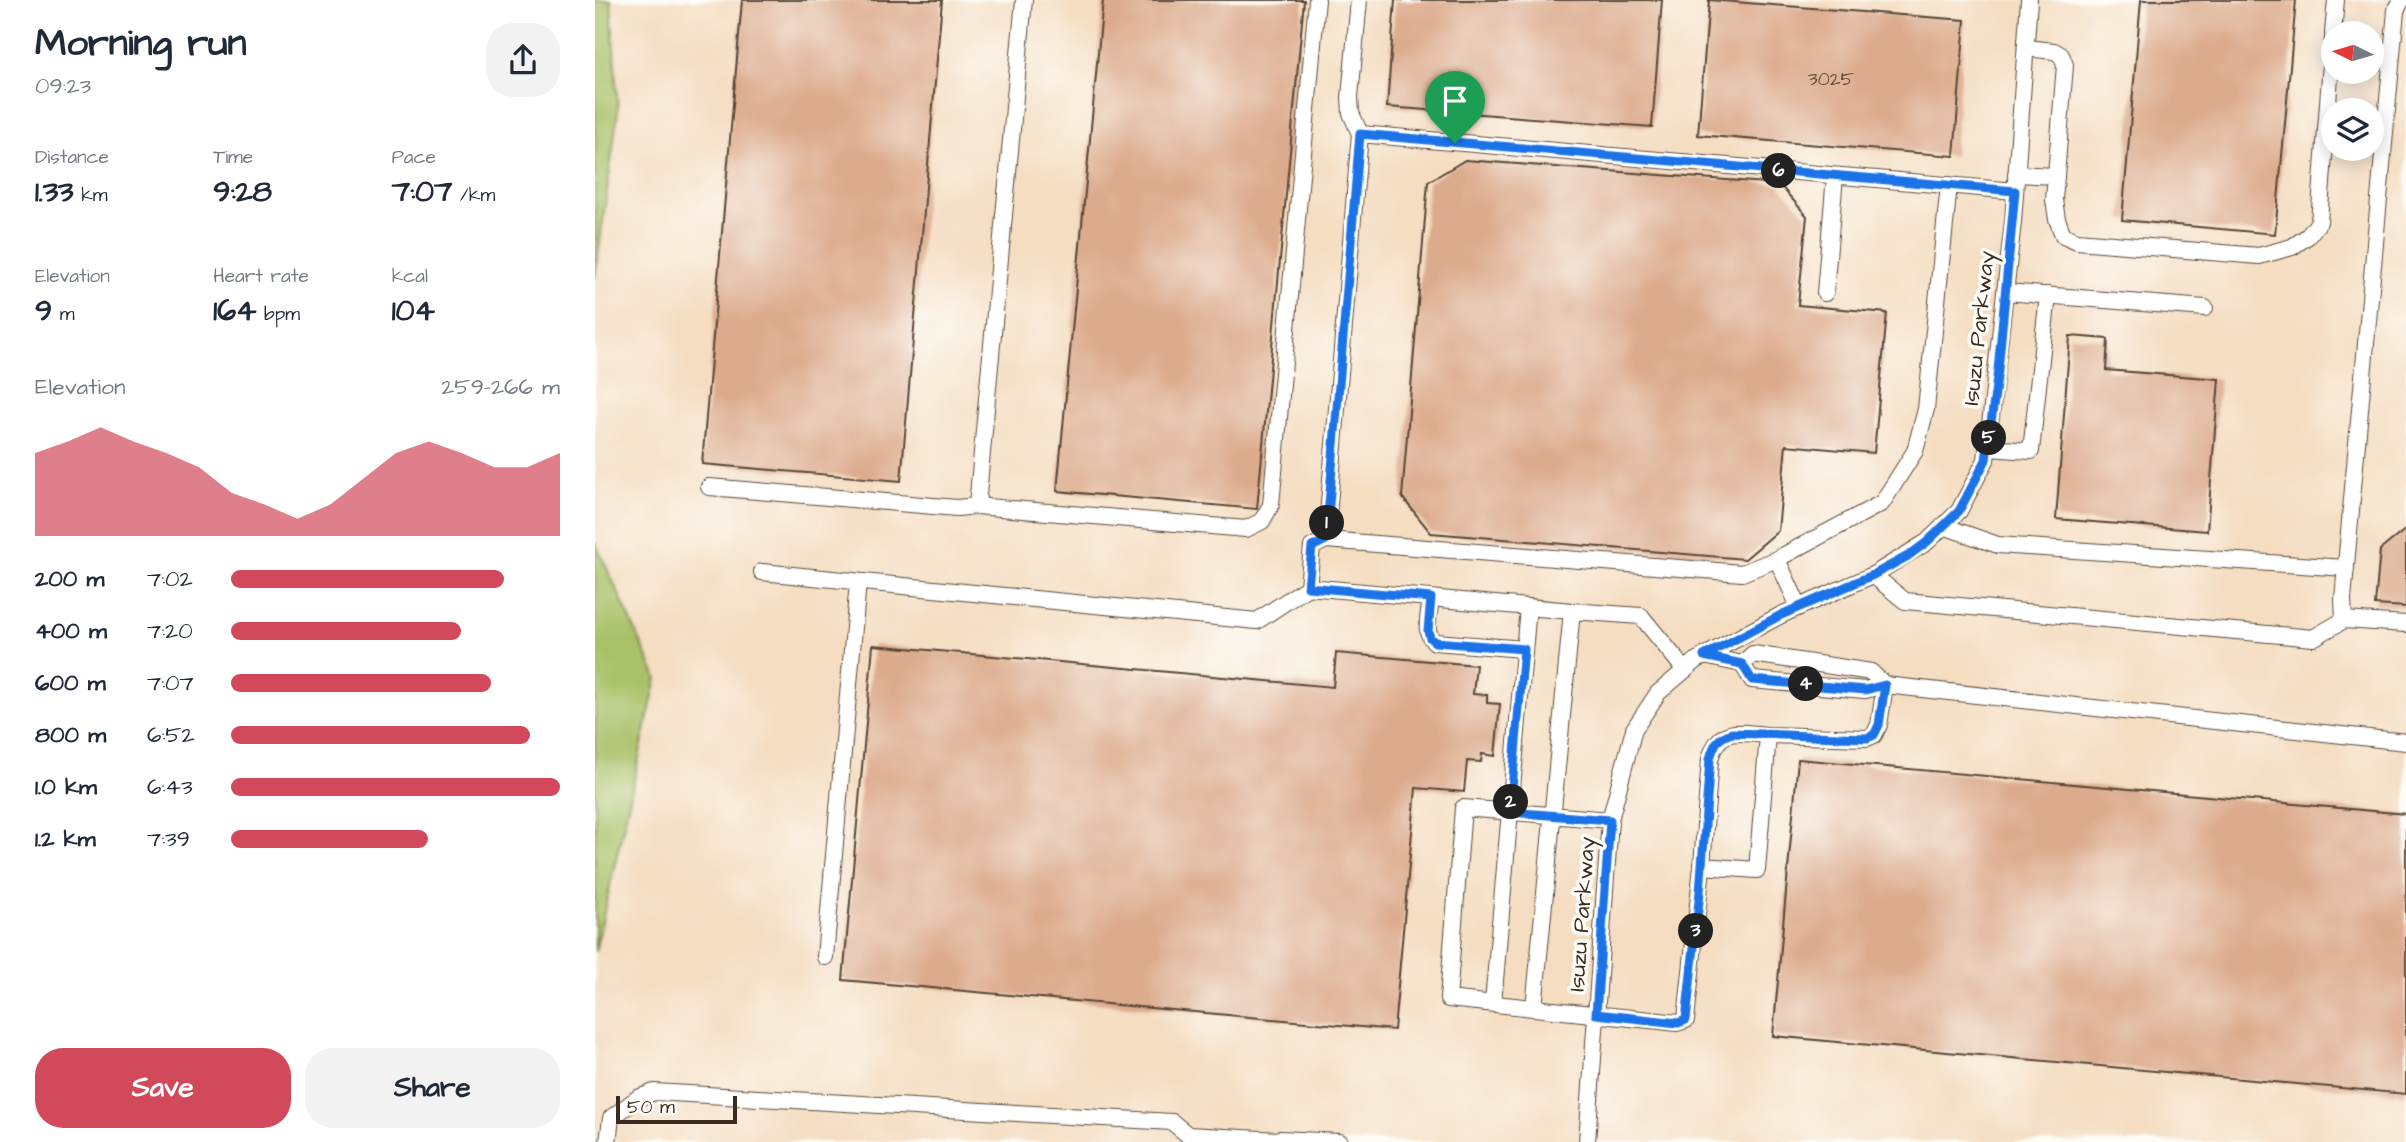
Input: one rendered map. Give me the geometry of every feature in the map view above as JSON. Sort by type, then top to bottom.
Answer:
[{"type":"street","points":[[977,506],[1024,0]]},
{"type":"street","points":[[709,487],[1246,529],[1262,521],[1271,505],[1317,0]]},
{"type":"street","points":[[1326,540],[1360,134],[1351,113],[1350,97],[1359,0]]},
{"type":"street","name":"Isuzu Parkway","points":[[1587,1142],[1610,820],[1634,729],[1658,693],[1704,656],[1799,607],[1873,575],[1927,542],[1959,511],[1986,460],[2006,292],[2029,0]]},
{"type":"street","points":[[2334,21],[2336,0]]},
{"type":"street","points":[[2344,620],[2346,568],[2396,10],[2402,0]]},
{"type":"street","points":[[2026,48],[2054,51],[2061,55],[2065,65],[2054,200],[2063,235],[2077,241],[2259,256],[2292,247],[2308,236],[2319,222],[2329,84]]},
{"type":"street","points":[[1360,134],[2015,191]]},
{"type":"street","points":[[2016,174],[2056,176]]},
{"type":"street","points":[[1825,293],[1835,176]]},
{"type":"street","points":[[1308,587],[1312,547],[1326,540],[1742,572],[1777,559],[1882,503],[1915,451],[1926,409],[1949,186]]},
{"type":"street","points":[[2006,292],[2205,308]]},
{"type":"street","points":[[1988,448],[2031,451],[2048,295]]},
{"type":"street","points":[[1944,526],[1998,545],[2346,568]]},
{"type":"street","points":[[1777,559],[1799,607]]},
{"type":"street","points":[[762,572],[1257,621],[1308,587],[1641,616],[1685,670]]},
{"type":"street","points":[[1873,575],[1905,601],[2313,638],[2344,620],[2406,624]]},
{"type":"street","points":[[825,957],[858,582]]},
{"type":"street","points":[[1431,598],[1428,631],[1435,642],[1524,649]]},
{"type":"street","points":[[1493,1003],[1528,607]]},
{"type":"street","points":[[1534,1008],[1555,816],[1572,611]]},
{"type":"street","points":[[1742,664],[1753,654],[1871,672],[1885,685]]},
{"type":"street","points":[[1704,656],[1742,664],[1752,680],[1865,690],[1885,685],[2406,742]]},
{"type":"street","points":[[1610,820],[1463,808],[1448,999],[1678,1023],[1686,1020],[1710,759],[1714,744],[1732,733],[1867,738],[1874,735],[1879,725],[1885,685]]},
{"type":"street","points":[[1702,866],[1757,870],[1768,735]]},
{"type":"street","points":[[608,1142],[611,1118],[638,1098],[654,1092],[1172,1122],[1188,1135],[1340,1142]]},
{"type":"green space","points":[[595,0],[611,0],[618,111],[595,278]]},
{"type":"green space","points":[[595,542],[657,678],[595,952]]},
{"type":"building","points":[[742,0],[942,0],[901,481],[702,464]]},
{"type":"building","points":[[1103,0],[1304,0],[1257,509],[1057,491]]},
{"type":"building","points":[[1395,0],[1662,0],[1652,127],[1387,107]]},
{"type":"building","points":[[1709,0],[1965,20],[1954,156],[1698,135]]},
{"type":"building","points":[[2141,0],[2296,0],[2275,234],[2122,220]]},
{"type":"building","points":[[1465,160],[1779,184],[1807,216],[1798,305],[1887,313],[1874,453],[1786,445],[1778,531],[1745,559],[1431,533],[1402,497],[1428,182]]},
{"type":"building","points":[[2070,336],[2108,339],[2106,370],[2219,379],[2207,531],[2056,519]]},
{"type":"building","points":[[2406,529],[2406,607],[2375,605],[2380,550]]},
{"type":"building","points":[[873,645],[1333,687],[1336,653],[1476,665],[1473,694],[1487,695],[1487,703],[1500,704],[1495,756],[1482,754],[1481,762],[1467,761],[1464,792],[1416,788],[1394,1030],[843,980]]},
{"type":"building","points":[[1798,759],[2406,814],[2406,1094],[1773,1036]]},
{"type":"route","points":[[1360,134],[1455,143],[2015,191],[1998,370],[1986,460],[1959,511],[1908,556],[1873,575],[1781,615],[1704,656],[1742,664],[1752,680],[1865,690],[1885,685],[1879,725],[1874,735],[1867,738],[1732,733],[1714,744],[1710,759],[1688,1013],[1686,1020],[1678,1023],[1596,1014],[1610,820],[1510,812],[1524,649],[1435,642],[1428,631],[1431,598],[1308,587],[1312,547],[1326,540],[1360,134]]}]
